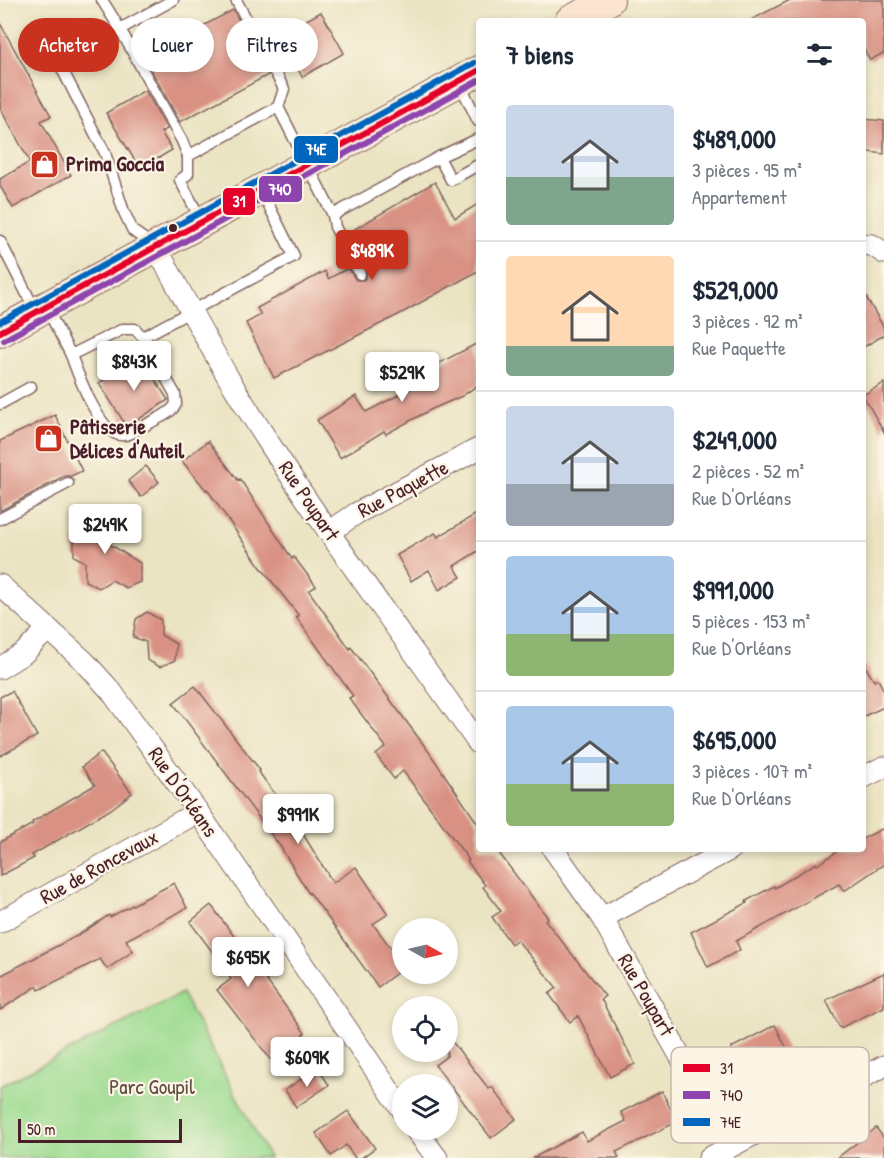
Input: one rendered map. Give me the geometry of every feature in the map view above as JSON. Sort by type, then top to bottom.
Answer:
[{"type":"main road","points":[[0,332],[468,77]]},
{"type":"street","name":"Rue Poupart","points":[[156,247],[235,387],[329,532],[476,740]]},
{"type":"street","name":"Rue Paquette","points":[[329,532],[357,513],[476,450]]},
{"type":"street","name":"Rue D'Orléans","points":[[0,585],[84,661],[107,686],[198,813],[392,1094]]},
{"type":"street","points":[[0,668],[24,653],[48,629]]},
{"type":"street","points":[[866,776],[884,767]]},
{"type":"street","name":"Rue de Roncevaux","points":[[0,922],[198,813]]},
{"type":"street","name":"Rue Poupart","points":[[555,852],[602,918],[675,1047]]},
{"type":"street","points":[[602,918],[725,852]]},
{"type":"street","points":[[869,1074],[884,1066]]},
{"type":"street","points":[[423,1140],[436,1158]]},
{"type":"street","points":[[709,1158],[737,1143]]},
{"type":"lane","points":[[102,0],[182,141],[188,156],[188,174],[180,180],[202,222]]},
{"type":"lane","points":[[156,247],[133,231],[124,212],[105,153],[60,65],[172,0]]},
{"type":"lane","points":[[188,156],[278,107],[284,89],[236,0]]},
{"type":"lane","points":[[468,77],[476,113]]},
{"type":"lane","points":[[278,107],[360,274]]},
{"type":"lane","points":[[333,215],[476,140]]},
{"type":"lane","points":[[439,158],[451,180],[476,166]]},
{"type":"lane","points":[[143,337],[294,256],[261,190]]},
{"type":"lane","points":[[0,241],[41,310],[71,354],[81,384],[111,432],[125,435],[171,411],[176,404],[175,394],[143,337],[135,329],[123,328],[71,354]]},
{"type":"lane","points":[[0,404],[31,387]]},
{"type":"lane","points":[[0,519],[68,483]]},
{"type":"green space","name":"Parc Goupil","points":[[182,993],[269,1158],[0,1158],[0,1086]]},
{"type":"building","points":[[790,0],[884,0],[884,53],[870,60],[866,53],[866,18],[755,18]]},
{"type":"building","points":[[233,10],[237,18],[226,18],[226,72],[266,72],[268,75],[180,122],[152,72],[214,72],[214,20]]},
{"type":"building","points":[[321,12],[344,53],[318,68],[318,18],[310,18]]},
{"type":"building","points":[[0,23],[18,56],[18,72],[27,72],[51,116],[41,121],[71,175],[13,208],[0,186],[0,179],[30,162],[0,108]]},
{"type":"building","points":[[300,72],[311,72],[302,77]]},
{"type":"building","points":[[145,90],[167,129],[161,132],[172,150],[140,169],[106,113]]},
{"type":"building","points":[[866,119],[884,121],[884,154],[866,152]]},
{"type":"building","points":[[435,182],[455,218],[476,205],[476,272],[274,378],[246,323],[261,315],[257,308],[325,271],[328,279],[348,268],[356,280],[364,280],[367,274],[362,261],[368,258],[353,230]]},
{"type":"building","points":[[866,297],[884,328],[884,335],[866,346]]},
{"type":"building","points":[[476,344],[476,386],[462,396],[386,434],[384,431],[340,458],[317,420],[356,396],[366,412],[418,385],[414,376]]},
{"type":"building","points":[[140,356],[168,400],[127,427],[99,383]]},
{"type":"building","points":[[884,383],[884,432],[866,400],[866,393]]},
{"type":"building","points":[[55,415],[82,471],[71,476],[64,476],[0,511],[0,441]]},
{"type":"building","points":[[208,441],[238,480],[240,479],[292,559],[294,557],[316,586],[309,591],[429,752],[476,821],[476,852],[498,852],[548,918],[545,920],[605,996],[601,999],[635,1064],[610,1077],[578,1016],[570,1022],[549,994],[557,988],[517,940],[511,944],[492,917],[501,911],[483,887],[485,885],[403,771],[394,779],[376,755],[386,747],[349,698],[353,696],[296,617],[299,616],[259,565],[207,489],[182,461]]},
{"type":"building","points":[[146,466],[159,482],[141,497],[128,481]]},
{"type":"building","points":[[101,509],[113,519],[111,545],[140,563],[140,582],[126,588],[112,580],[99,588],[85,581],[85,562],[74,556],[74,542],[85,534],[86,519]]},
{"type":"building","points":[[476,514],[476,552],[454,566],[461,577],[439,590],[429,570],[411,581],[397,555],[435,533],[438,537]]},
{"type":"building","points":[[147,612],[161,620],[161,635],[176,644],[175,660],[160,667],[147,660],[146,642],[133,637],[136,619]]},
{"type":"building","points":[[866,668],[874,681],[878,679],[884,691],[884,707],[866,715]]},
{"type":"building","points":[[195,686],[260,770],[258,771],[295,821],[333,883],[356,867],[388,914],[373,924],[392,950],[392,976],[378,987],[309,894],[280,846],[173,703]]},
{"type":"building","points":[[12,691],[37,736],[0,756],[0,697]]},
{"type":"building","points":[[101,752],[132,793],[110,810],[32,855],[34,858],[0,876],[0,842],[95,785],[82,767]]},
{"type":"building","points":[[884,828],[884,864],[844,891],[839,884],[736,941],[740,950],[708,967],[691,932],[774,886],[775,888],[816,863],[817,865],[836,852],[866,852],[866,837]]},
{"type":"building","points":[[174,883],[187,908],[126,940],[133,951],[107,969],[100,959],[39,990],[37,986],[0,1010],[0,976],[80,934],[109,915],[110,917]]},
{"type":"building","points":[[211,905],[305,1033],[271,1060],[217,990],[231,979],[190,922]]},
{"type":"building","points":[[884,973],[884,1007],[840,1028],[826,1000]]},
{"type":"building","points":[[775,1025],[786,1047],[733,1047]]},
{"type":"building","points":[[458,1049],[489,1089],[492,1087],[516,1119],[491,1138],[458,1095],[458,1074],[442,1074],[435,1065],[439,1062],[458,1062]]},
{"type":"building","points":[[318,1068],[329,1085],[296,1107],[285,1090]]},
{"type":"building","points":[[662,1091],[671,1110],[671,1125],[616,1152],[619,1158],[533,1158],[582,1132],[587,1141],[626,1121],[621,1112]]},
{"type":"building","points":[[348,1111],[375,1148],[361,1158],[355,1158],[346,1145],[331,1156],[316,1133]]},
{"type":"building","points":[[876,1128],[884,1138],[884,1158],[837,1158],[856,1143],[869,1143],[869,1133]]},
{"type":"transit line","name":"74E","points":[[0,322],[474,63]]},
{"type":"transit line","name":"31","points":[[0,332],[476,72]]},
{"type":"transit line","name":"74O","points":[[4,340],[476,82]]},
{"type":"place","name":"Prima Goccia","points":[[45,164]]},
{"type":"place","name":"Pâtisserie Délices d'Auteil","points":[[49,439]]}]
